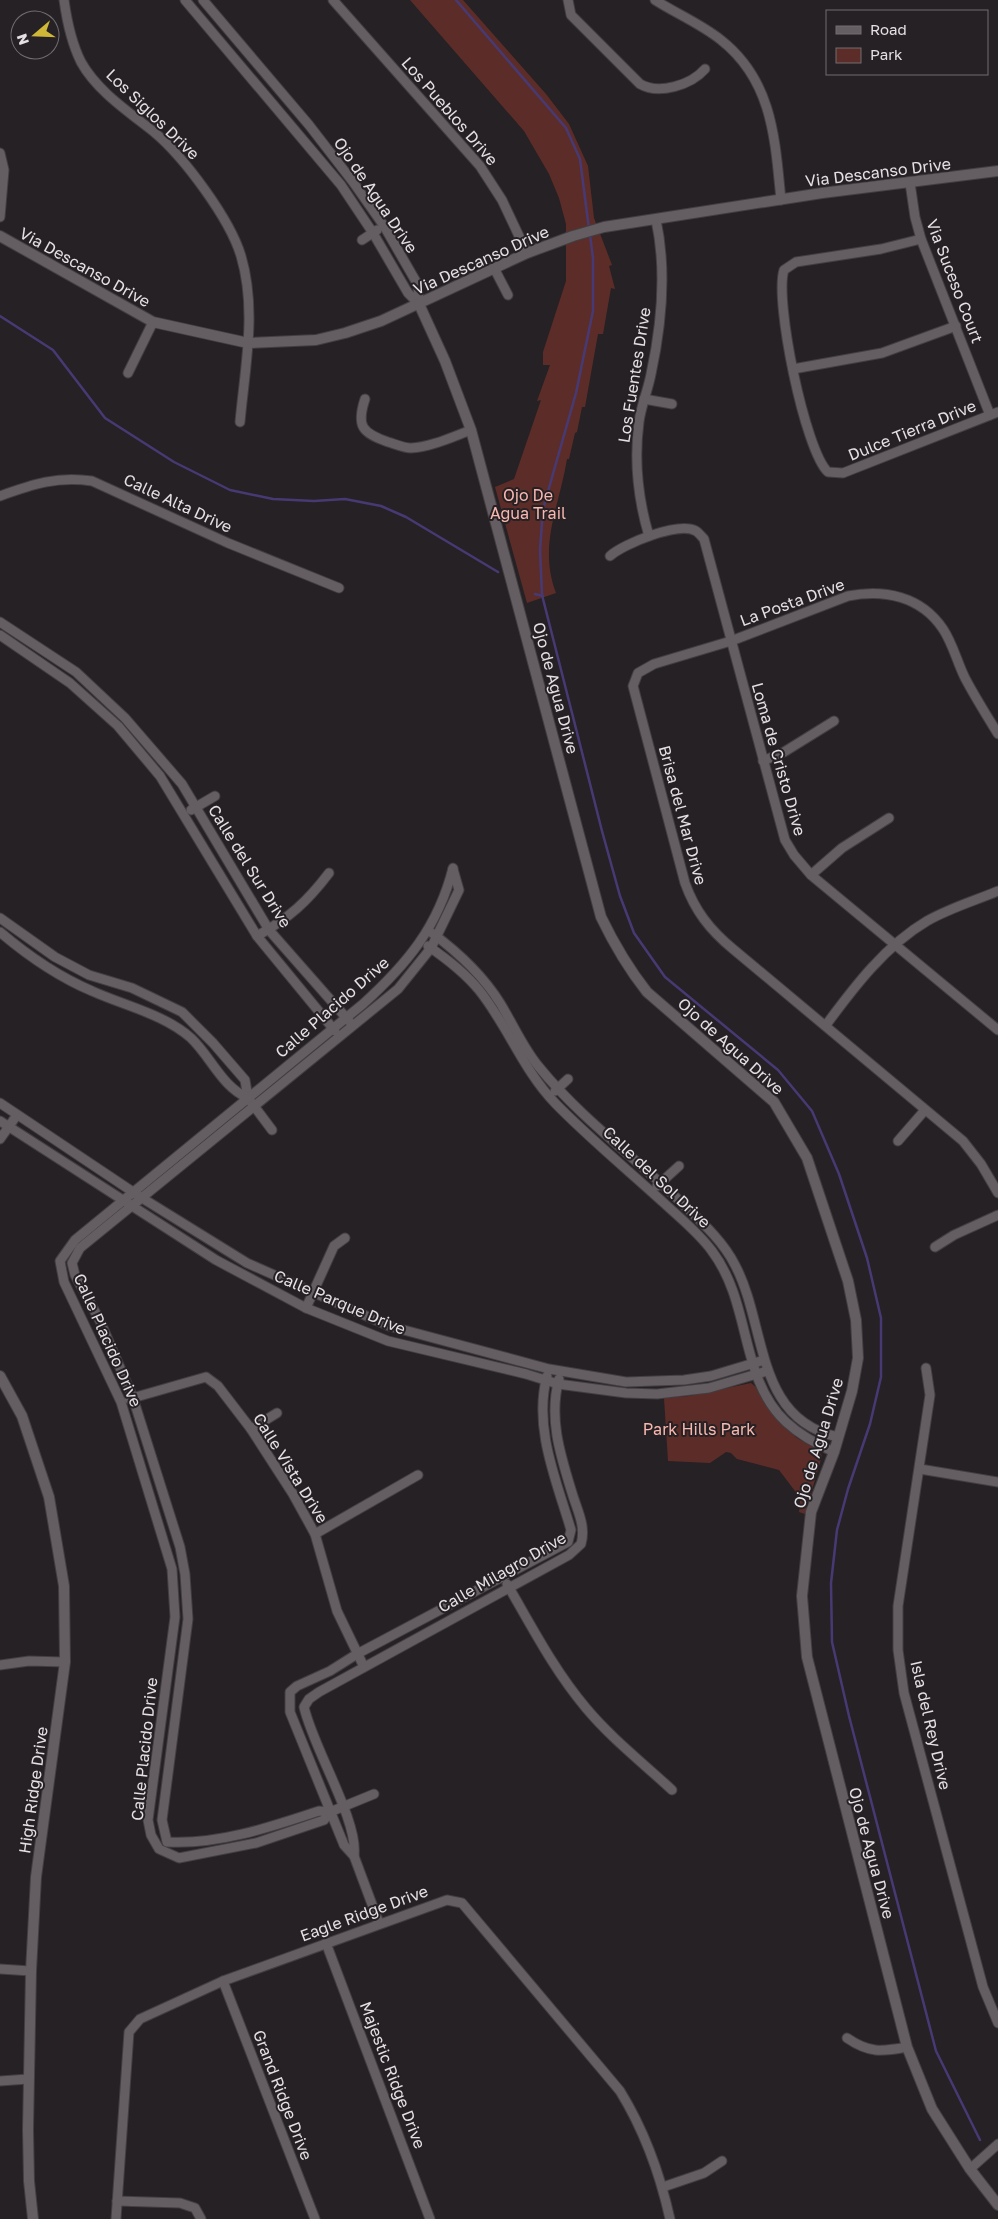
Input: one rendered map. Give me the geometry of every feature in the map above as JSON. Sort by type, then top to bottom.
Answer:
[{"type":"street","name":"Los Siglos Drive","points":[[64,0],[68,30],[82,63],[122,107],[156,134],[181,158],[224,222],[240,255],[250,323],[240,422]]},
{"type":"street","points":[[185,0],[225,45],[341,185],[373,233],[408,294],[419,304]]},
{"type":"street","name":"Ojo de Agua Drive","points":[[203,0],[309,125],[384,226],[418,286],[419,304],[445,360],[471,430],[601,917],[620,955],[647,992],[774,1102],[806,1158],[848,1282],[856,1320],[858,1358],[852,1391],[834,1452],[811,1512],[806,1541],[802,1596],[810,1674],[907,2047],[932,2110],[970,2169],[998,2205]]},
{"type":"street","name":"Los Pueblos Drive","points":[[333,0],[480,166],[502,200],[527,254]]},
{"type":"street","points":[[568,0],[571,15],[640,84],[647,88],[658,89],[686,83],[699,76],[705,69]]},
{"type":"street","points":[[655,0],[721,39],[749,71],[762,93],[772,118],[781,200]]},
{"type":"street","points":[[225,45],[234,38]]},
{"type":"street","points":[[299,134],[309,125]]},
{"type":"street","points":[[0,153],[4,170],[0,217]]},
{"type":"street","name":"Via Descanso Drive","points":[[0,236],[153,322],[248,343],[316,340],[381,321],[494,268],[593,230],[781,200],[998,171]]},
{"type":"street","name":"Via Suceso Court","points":[[910,183],[915,217],[921,239],[994,413]]},
{"type":"street","name":"Los Fuentes Drive","points":[[649,536],[642,514],[636,461],[639,421],[655,349],[664,283],[662,249],[656,220]]},
{"type":"street","points":[[362,240],[384,226]]},
{"type":"street","name":"Dulce Tierra Drive","points":[[921,239],[881,249],[796,262],[784,270],[781,285],[799,399],[819,461],[832,473],[843,473],[994,413]]},
{"type":"street","points":[[494,268],[508,295]]},
{"type":"street","points":[[128,374],[153,322]]},
{"type":"street","points":[[794,369],[882,353],[956,326]]},
{"type":"street","points":[[365,399],[360,415],[362,426],[366,432],[375,438],[394,444],[409,448],[426,445],[471,430]]},
{"type":"street","points":[[644,399],[672,404]]},
{"type":"street","name":"Calle Alta Drive","points":[[0,496],[45,481],[70,478],[92,481],[228,543],[339,588]]},
{"type":"street","name":"Loma de Cristo Drive","points":[[610,556],[619,547],[649,536],[686,528],[696,531],[704,540],[785,840],[794,856],[811,875],[998,1030]]},
{"type":"street","name":"La Posta Drive","points":[[730,641],[848,596],[872,592],[897,595],[927,612],[943,629],[965,678],[998,734]]},
{"type":"street","name":"Calle del Sur Drive","points":[[0,622],[76,672],[125,718],[182,784],[269,930],[353,1028]]},
{"type":"street","name":"Calle del Sur Drive","points":[[0,635],[70,683],[118,726],[160,776],[257,936],[341,1038]]},
{"type":"street","points":[[22,649],[28,639]]},
{"type":"street","name":"Brisa del Mar Drive","points":[[730,641],[647,667],[635,678],[634,692],[684,883],[691,901],[706,924],[719,937],[826,1025],[969,1148],[998,1193]]},
{"type":"street","points":[[118,726],[125,718]]},
{"type":"street","points":[[763,761],[784,752],[834,721]]},
{"type":"street","points":[[184,814],[215,796]]},
{"type":"street","points":[[811,875],[842,848],[889,818]]},
{"type":"street","name":"Calle Placido Drive","points":[[159,1849],[151,1835],[148,1820],[175,1617],[172,1569],[121,1402],[64,1282],[60,1261],[75,1240],[124,1200],[138,1195],[189,1160],[341,1038],[398,989],[431,948],[460,890],[453,868],[446,895],[428,930],[422,941],[396,974],[346,1018],[182,1153],[138,1195],[132,1206],[80,1248],[72,1263],[75,1275],[100,1321],[132,1398],[180,1547],[185,1574],[188,1619],[162,1820],[167,1842]]},
{"type":"street","points":[[257,936],[269,930],[309,900],[329,873]]},
{"type":"street","points":[[826,1025],[858,984],[895,944],[934,918],[998,891]]},
{"type":"street","points":[[0,918],[64,962],[89,975],[136,990],[182,1012],[213,1043],[245,1080],[248,1098]]},
{"type":"street","name":"Calle del Sol Drive","points":[[428,930],[456,950],[480,974],[523,1062],[550,1096],[711,1249],[734,1288],[756,1375],[770,1404],[785,1422],[807,1438],[834,1452]]},
{"type":"street","points":[[0,932],[53,971],[91,991],[164,1021],[191,1038],[236,1092],[248,1098],[272,1130]]},
{"type":"street","name":"Calle del Sol Drive","points":[[422,941],[465,974],[539,1067],[559,1088],[661,1182],[725,1248],[736,1266],[764,1360],[783,1402],[797,1416],[814,1428],[838,1436]]},
{"type":"street","points":[[129,1006],[136,990]]},
{"type":"street","points":[[550,1096],[568,1079]]},
{"type":"street","name":"Calle Parque Drive","points":[[0,1103],[138,1195],[247,1263],[388,1326],[561,1372],[626,1382],[684,1380],[711,1376],[764,1360]]},
{"type":"street","points":[[898,1141],[925,1110]]},
{"type":"street","points":[[0,1139],[16,1115]]},
{"type":"street","name":"Calle Parque Drive","points":[[0,1120],[216,1260],[306,1308],[388,1341],[558,1384],[626,1393],[657,1394],[709,1388],[768,1371]]},
{"type":"street","points":[[182,1153],[189,1160]]},
{"type":"street","points":[[85,1174],[92,1164]]},
{"type":"street","points":[[652,1192],[679,1166]]},
{"type":"street","points":[[935,1247],[954,1235],[998,1215]]},
{"type":"street","points":[[306,1308],[334,1246],[345,1238]]},
{"type":"street","points":[[216,1260],[224,1249]]},
{"type":"street","points":[[60,1261],[72,1263]]},
{"type":"street","points":[[742,1319],[752,1316]]},
{"type":"street","points":[[430,1352],[434,1338]]},
{"type":"street","name":"Isla del Rey Drive","points":[[926,1368],[930,1395],[898,1606],[901,1675],[904,1694],[980,1978],[998,2023]]},
{"type":"street","name":"Calle Milagro Drive","points":[[290,1700],[290,1692],[297,1686],[330,1671],[357,1654],[563,1546],[569,1540],[571,1530],[550,1459],[543,1418],[546,1380],[549,1369]]},
{"type":"street","name":"Calle Milagro Drive","points":[[306,1703],[319,1692],[569,1556],[581,1544],[583,1527],[561,1456],[554,1413],[561,1372]]},
{"type":"street","name":"High Ridge Drive","points":[[0,1376],[22,1416],[50,1497],[64,1586],[65,1662],[36,1877],[31,1971],[28,2079],[29,2181],[33,2219]]},
{"type":"street","name":"Calle Vista Drive","points":[[121,1402],[194,1383],[206,1377],[218,1386],[251,1429],[293,1494],[315,1534],[336,1612],[364,1667]]},
{"type":"street","points":[[684,1380],[687,1391]]},
{"type":"street","points":[[626,1382],[626,1393]]},
{"type":"street","points":[[251,1429],[277,1413]]},
{"type":"street","points":[[550,1459],[561,1456]]},
{"type":"street","points":[[920,1469],[998,1482]]},
{"type":"street","points":[[315,1534],[418,1475]]},
{"type":"street","points":[[156,1514],[168,1511]]},
{"type":"street","name":"Calle Milagro Drive","points":[[569,1540],[581,1544]]},
{"type":"street","points":[[503,1578],[546,1653],[586,1708],[620,1743],[672,1790]]},
{"type":"street","name":"Calle Milagro Drive","points":[[432,1616],[438,1626]]},
{"type":"street","points":[[175,1617],[188,1619]]},
{"type":"street","points":[[0,1665],[29,1661],[65,1662]]},
{"type":"street","points":[[354,1856],[356,1845],[343,1807],[308,1727],[304,1707],[306,1703],[290,1700],[290,1712],[344,1845],[354,1856],[379,1923]]},
{"type":"street","points":[[160,1719],[175,1720]]},
{"type":"street","points":[[330,1812],[324,1820],[256,1843],[179,1858],[159,1849],[167,1842],[183,1843],[253,1831],[319,1811],[330,1812],[374,1794]]},
{"type":"street","points":[[253,1831],[256,1843]]},
{"type":"street","name":"Eagle Ridge Drive","points":[[116,2219],[129,2032],[140,2019],[223,1981],[326,1942],[447,1900],[462,1903],[620,2090],[633,2112],[663,2187],[670,2219]]},
{"type":"street","name":"Majestic Ridge Drive","points":[[326,1942],[430,2219]]},
{"type":"street","points":[[0,1969],[31,1971]]},
{"type":"street","name":"Grand Ridge Drive","points":[[223,1981],[315,2219]]},
{"type":"street","points":[[847,2038],[862,2047],[882,2051],[907,2047]]},
{"type":"street","points":[[0,2081],[28,2079]]},
{"type":"street","points":[[970,2169],[998,2144]]},
{"type":"street","points":[[663,2187],[696,2176],[722,2161]]},
{"type":"street","points":[[117,2201],[180,2203],[195,2208],[201,2219]]},
{"type":"green space","name":"Ojo De Agua Trail","points":[[410,0],[463,0],[546,94],[569,124],[588,166],[594,218],[612,265],[609,266],[615,289],[611,288],[603,334],[598,334],[585,407],[582,407],[577,432],[575,433],[569,459],[567,459],[549,542],[551,575],[556,593],[527,603],[495,487],[514,479],[541,400],[537,401],[550,365],[543,365],[543,352],[566,281],[566,224],[559,198],[549,174],[524,131]]},
{"type":"green space","name":"Park Hills Park","points":[[751,1383],[757,1388],[777,1420],[797,1438],[818,1450],[822,1456],[805,1514],[799,1512],[800,1501],[779,1470],[737,1459],[731,1453],[726,1452],[710,1463],[668,1461],[664,1398],[689,1396]]},
{"type":"waterway","points":[[456,0],[566,128],[580,159],[589,229]]},
{"type":"waterway","points":[[590,235],[593,258],[593,311],[576,393],[543,509],[540,550],[542,595],[602,831],[620,896],[634,933],[665,977],[778,1070],[812,1111],[839,1174],[867,1258],[881,1318],[881,1377],[870,1424],[848,1489],[837,1530],[831,1583],[832,1642],[849,1716],[936,2051],[980,2140]]},
{"type":"waterway","points":[[0,316],[53,350],[105,418],[174,462],[230,490],[273,499],[314,501],[345,499],[381,506],[406,517],[498,572]]},
{"type":"waterway","points":[[535,594],[543,596]]}]
